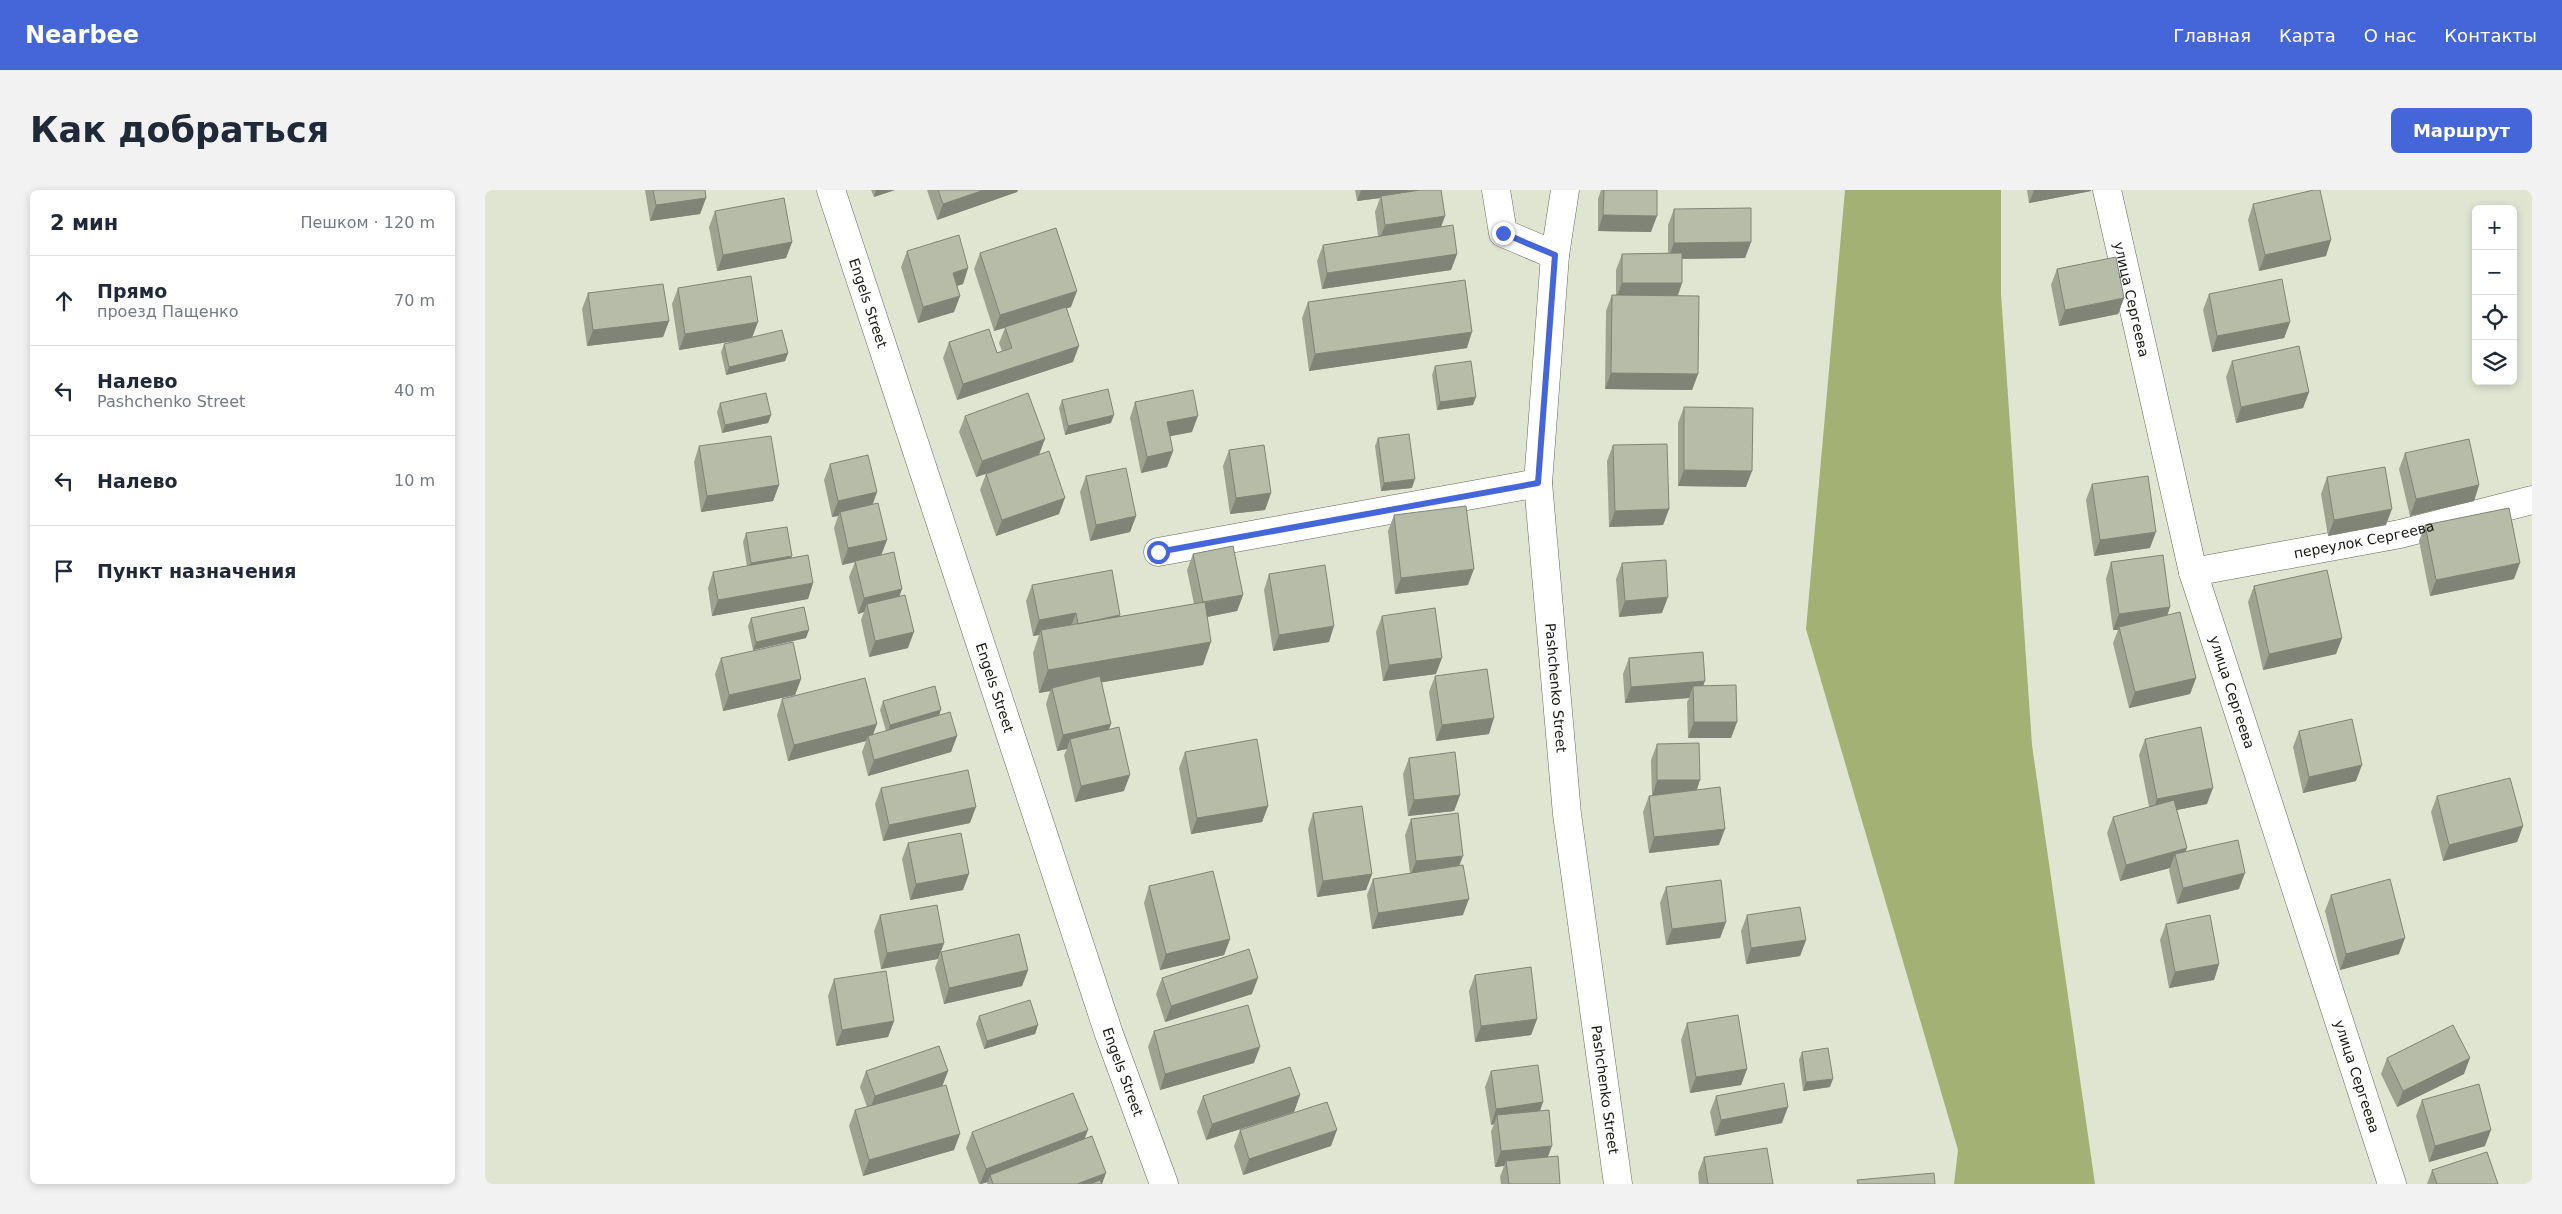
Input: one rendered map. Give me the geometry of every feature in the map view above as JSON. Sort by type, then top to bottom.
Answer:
[{"type":"street","name":"Engels Street","points":[[831,190],[1109,1034],[1164,1184]]},
{"type":"street","points":[[1497,190],[1503,233],[1555,255]]},
{"type":"street","name":"Pashchenko Street","points":[[1565,190],[1555,255],[1538,483],[1567,814],[1619,1184]]},
{"type":"street","name":"улица Сергеева","points":[[2107,190],[2193,572],[2392,1184]]},
{"type":"street","points":[[1158,552],[1538,483]]},
{"type":"street","name":"переулок Сергеева","points":[[2193,572],[2400,534],[2532,500]]},
{"type":"green space","points":[[1845,190],[2001,190],[2001,294],[2032,745],[2095,1184],[1954,1184],[1958,1150],[1806,629]]},
{"type":"building","points":[[653,190],[705,190],[706,198],[656,205]]},
{"type":"building","points":[[938,190],[984,190],[943,204]]},
{"type":"building","points":[[1420,190],[1441,190],[1445,216],[1385,225],[1381,196]]},
{"type":"building","points":[[1604,190],[1657,190],[1657,216],[1603,215]]},
{"type":"building","points":[[2320,190],[2331,240],[2265,255],[2253,204]]},
{"type":"building","points":[[784,198],[792,242],[723,255],[715,211]]},
{"type":"building","points":[[1751,208],[1751,242],[1674,243],[1674,209]]},
{"type":"building","points":[[1453,225],[1457,254],[1327,273],[1323,245]]},
{"type":"building","points":[[1056,228],[1077,291],[1000,315],[980,253]]},
{"type":"building","points":[[959,235],[968,268],[953,273],[960,296],[923,307],[907,251]]},
{"type":"building","points":[[1682,253],[1682,283],[1622,283],[1622,254]]},
{"type":"building","points":[[2116,257],[2124,298],[2065,310],[2057,269]]},
{"type":"building","points":[[751,276],[758,322],[685,334],[678,288]]},
{"type":"building","points":[[2282,279],[2290,322],[2217,336],[2209,294]]},
{"type":"building","points":[[1465,280],[1472,332],[1315,354],[1308,302]]},
{"type":"building","points":[[663,284],[669,321],[593,330],[588,293]]},
{"type":"building","points":[[1612,295],[1699,296],[1698,374],[1611,373]]},
{"type":"building","points":[[1066,307],[1079,346],[963,384],[949,342],[989,329],[997,353],[1012,348],[1005,327]]},
{"type":"building","points":[[782,330],[788,353],[729,367],[724,344]]},
{"type":"building","points":[[2299,346],[2309,392],[2241,407],[2232,361]]},
{"type":"building","points":[[1471,361],[1476,397],[1440,402],[1435,366]]},
{"type":"building","points":[[1108,389],[1114,415],[1068,426],[1062,400]]},
{"type":"building","points":[[1193,390],[1198,416],[1167,422],[1173,451],[1147,457],[1135,402]]},
{"type":"building","points":[[766,393],[771,415],[725,425],[720,403]]},
{"type":"building","points":[[1028,393],[1045,439],[982,461],[965,416]]},
{"type":"building","points":[[1684,407],[1753,408],[1752,471],[1684,470]]},
{"type":"building","points":[[1409,434],[1415,479],[1384,483],[1378,438]]},
{"type":"building","points":[[771,436],[779,485],[707,496],[699,446]]},
{"type":"building","points":[[2469,439],[2479,485],[2416,499],[2405,453]]},
{"type":"building","points":[[1667,444],[1669,509],[1615,511],[1613,445]]},
{"type":"building","points":[[1264,445],[1271,493],[1236,498],[1229,450]]},
{"type":"building","points":[[1049,451],[1065,498],[1002,520],[986,474]]},
{"type":"building","points":[[868,455],[877,492],[838,501],[830,464]]},
{"type":"building","points":[[2385,467],[2392,509],[2334,520],[2327,477]]},
{"type":"building","points":[[1126,468],[1136,516],[1096,525],[1086,476]]},
{"type":"building","points":[[2148,476],[2156,532],[2100,540],[2092,484]]},
{"type":"building","points":[[878,503],[887,540],[848,548],[840,512]]},
{"type":"building","points":[[1466,506],[1474,569],[1401,578],[1394,515]]},
{"type":"building","points":[[2509,508],[2520,563],[2436,580],[2425,525]]},
{"type":"building","points":[[787,527],[792,556],[751,563],[746,533]]},
{"type":"building","points":[[1233,546],[1243,595],[1203,602],[1193,554]]},
{"type":"building","points":[[894,552],[902,589],[864,598],[855,561]]},
{"type":"building","points":[[808,555],[813,583],[718,600],[713,572]]},
{"type":"building","points":[[2163,555],[2170,607],[2119,614],[2111,562]]},
{"type":"building","points":[[1666,560],[1668,597],[1625,601],[1622,563]]},
{"type":"building","points":[[1325,565],[1334,626],[1279,635],[1269,574]]},
{"type":"building","points":[[1112,570],[1120,615],[1078,624],[1076,613],[1039,620],[1032,585]]},
{"type":"building","points":[[2327,570],[2342,638],[2269,654],[2254,586]]},
{"type":"building","points":[[905,595],[914,632],[875,641],[867,604]]},
{"type":"building","points":[[1205,602],[1211,642],[1048,670],[1041,630]]},
{"type":"building","points":[[804,607],[809,630],[756,642],[751,618]]},
{"type":"building","points":[[1435,608],[1442,658],[1389,665],[1382,616]]},
{"type":"building","points":[[2180,612],[2196,678],[2135,692],[2119,627]]},
{"type":"building","points":[[793,642],[801,679],[729,695],[721,658]]},
{"type":"building","points":[[1703,652],[1705,681],[1631,687],[1629,658]]},
{"type":"building","points":[[1487,669],[1494,718],[1442,725],[1435,676]]},
{"type":"building","points":[[1100,676],[1111,724],[1063,735],[1052,688]]},
{"type":"building","points":[[865,678],[877,724],[794,745],[782,699]]},
{"type":"building","points":[[1736,685],[1737,722],[1694,722],[1693,686]]},
{"type":"building","points":[[935,686],[941,710],[890,725],[883,701]]},
{"type":"building","points":[[950,712],[957,736],[874,760],[868,736]]},
{"type":"building","points":[[2352,719],[2362,765],[2309,777],[2299,731]]},
{"type":"building","points":[[1119,727],[1130,775],[1081,786],[1070,739]]},
{"type":"building","points":[[2201,727],[2213,788],[2157,799],[2145,739]]},
{"type":"building","points":[[1257,739],[1268,806],[1197,818],[1185,752]]},
{"type":"building","points":[[1699,743],[1700,780],[1657,780],[1657,744]]},
{"type":"building","points":[[1455,752],[1460,795],[1414,800],[1409,758]]},
{"type":"building","points":[[968,770],[976,807],[889,825],[881,788]]},
{"type":"building","points":[[2510,778],[2523,826],[2449,845],[2437,796]]},
{"type":"building","points":[[1720,787],[1725,829],[1654,837],[1649,796]]},
{"type":"building","points":[[2174,800],[2187,848],[2126,865],[2113,817]]},
{"type":"building","points":[[1362,806],[1372,874],[1323,881],[1313,813]]},
{"type":"building","points":[[1458,813],[1463,856],[1416,861],[1411,819]]},
{"type":"building","points":[[961,833],[969,874],[916,884],[908,843]]},
{"type":"building","points":[[2238,840],[2245,873],[2183,888],[2175,854]]},
{"type":"building","points":[[1463,865],[1469,899],[1378,913],[1373,879]]},
{"type":"building","points":[[1213,871],[1230,939],[1166,954],[1149,886]]},
{"type":"building","points":[[2390,879],[2405,938],[2346,954],[2331,895]]},
{"type":"building","points":[[1721,880],[1726,922],[1672,929],[1666,887]]},
{"type":"building","points":[[937,905],[944,943],[887,953],[880,915]]},
{"type":"building","points":[[1800,907],[1806,940],[1751,948],[1747,915]]},
{"type":"building","points":[[2210,915],[2219,964],[2175,972],[2166,924]]},
{"type":"building","points":[[1019,934],[1028,970],[949,988],[941,952]]},
{"type":"building","points":[[1249,949],[1258,978],[1171,1006],[1162,978]]},
{"type":"building","points":[[1531,967],[1537,1019],[1481,1026],[1475,975]]},
{"type":"building","points":[[886,971],[894,1021],[842,1030],[834,979]]},
{"type":"building","points":[[1030,1000],[1038,1025],[987,1041],[979,1016]]},
{"type":"building","points":[[1248,1005],[1260,1047],[1165,1074],[1154,1031]]},
{"type":"building","points":[[1738,1015],[1747,1069],[1696,1077],[1687,1023]]},
{"type":"building","points":[[2453,1025],[2470,1058],[2403,1091],[2387,1058]]},
{"type":"building","points":[[939,1046],[948,1071],[875,1096],[866,1071]]},
{"type":"building","points":[[1828,1048],[1833,1079],[1806,1082],[1802,1052]]},
{"type":"building","points":[[1538,1065],[1543,1102],[1496,1109],[1491,1071]]},
{"type":"building","points":[[1290,1067],[1300,1095],[1212,1124],[1203,1096]]},
{"type":"building","points":[[1784,1083],[1788,1107],[1721,1120],[1716,1096]]},
{"type":"building","points":[[2479,1084],[2491,1130],[2435,1146],[2422,1100]]},
{"type":"building","points":[[946,1085],[960,1134],[869,1160],[855,1110]]},
{"type":"building","points":[[1073,1093],[1088,1130],[986,1169],[972,1132]]},
{"type":"building","points":[[1327,1102],[1337,1130],[1249,1159],[1240,1130]]},
{"type":"building","points":[[1549,1110],[1552,1146],[1501,1151],[1497,1115]]},
{"type":"building","points":[[1092,1136],[1106,1173],[1077,1184],[993,1184],[990,1175]]},
{"type":"building","points":[[1767,1148],[1773,1184],[1708,1184],[1704,1157]]},
{"type":"building","points":[[2487,1152],[2498,1184],[2437,1184],[2432,1170]]},
{"type":"building","points":[[1558,1156],[1560,1184],[1509,1184],[1506,1161]]},
{"type":"building","points":[[1934,1173],[1935,1184],[1858,1184],[1857,1180]]},
{"type":"building","points":[[1100,1180],[1102,1184],[1090,1184]]},
{"type":"route","points":[[1158,552],[1538,483],[1555,255],[1503,233]]}]
